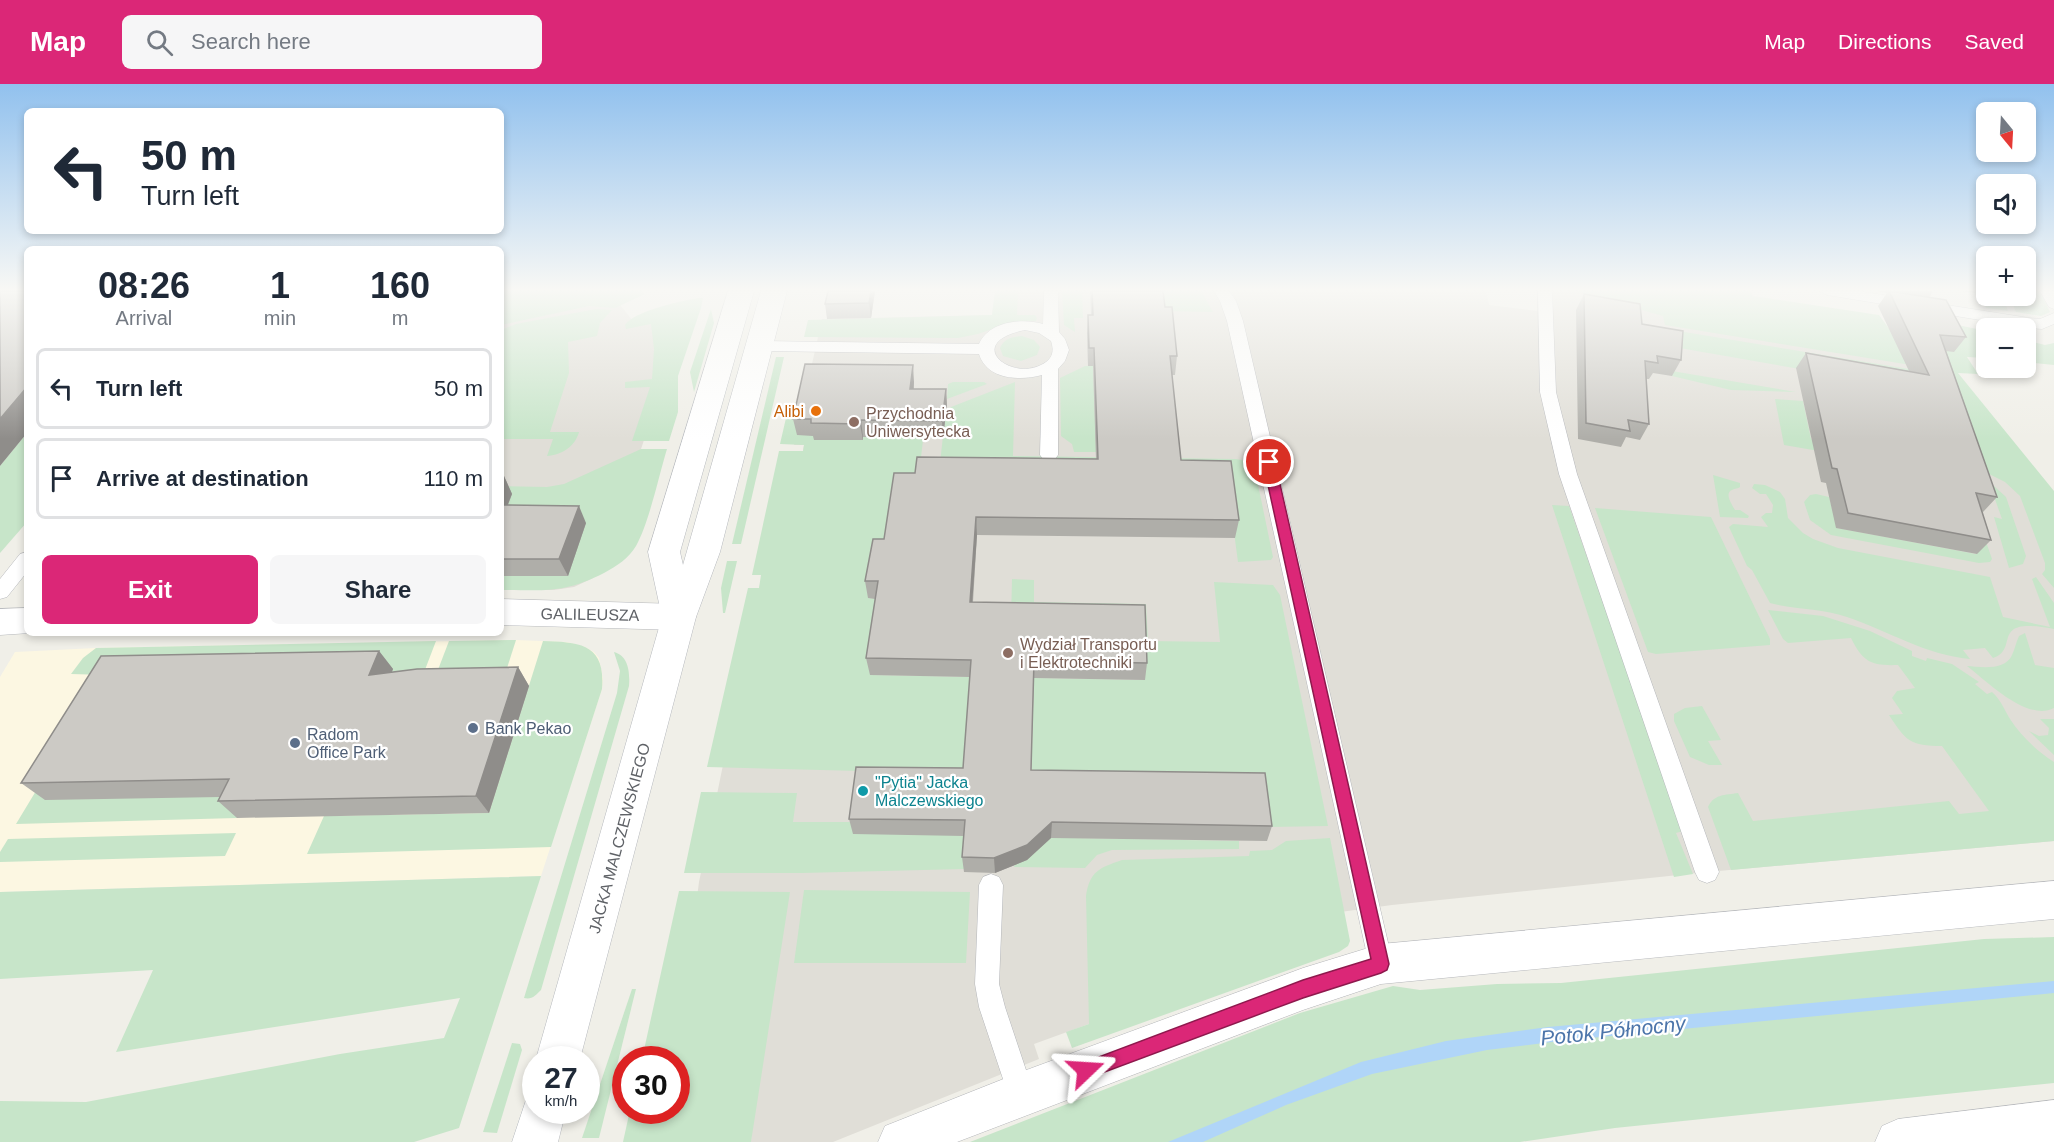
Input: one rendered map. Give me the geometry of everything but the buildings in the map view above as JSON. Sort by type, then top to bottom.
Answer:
[{"type":"street","name":"JACKA MALCZEWSKIEGO","points":[[679,617],[664,552],[726,340]]},
{"type":"street","name":"JACKA MALCZEWSKIEGO","points":[[562,1046],[679,617],[704,552],[761,340]]},
{"type":"street","name":"GALILEUSZA","points":[[504,612],[679,617]]},
{"type":"street","points":[[0,622],[24,621]]},
{"type":"street","points":[[901,1142],[1021,1094],[1303,989],[1381,964],[2054,900]]},
{"type":"street","points":[[1898,1142],[2054,1123]]},
{"type":"street","points":[[535,1142],[540,1124]]},
{"type":"lane","points":[[988,340],[984,350],[986,357],[992,364],[1013,373],[1039,372],[1050,367],[1062,353],[1061,344],[1057,340]]},
{"type":"lane","points":[[1240,340],[1381,964]]},
{"type":"lane","points":[[1546,340],[1548,392],[1568,474],[1707,872]]},
{"type":"lane","points":[[759,346],[984,350]]},
{"type":"lane","points":[[1049,456],[1050,367]]},
{"type":"lane","points":[[0,592],[24,563]]},
{"type":"lane","points":[[991,885],[987,984],[992,1007],[1021,1094]]},
{"type":"shaded area","points":[[504,340],[670,340],[664,380],[637,461],[593,578],[574,587],[554,590],[504,590]]},
{"type":"shaded area","points":[[817,340],[1845,340],[1928,357],[2054,515],[2054,841],[1707,872],[1392,905],[1281,920],[1089,1024],[1034,1044],[1039,1059],[833,1142],[751,1142],[752,1125],[690,1113],[690,1046],[678,1046],[699,882],[786,458],[803,451],[804,445],[794,445]]},
{"type":"shaded area","name":"Radom Office Park","points":[[516,640],[567,642],[585,647],[599,658],[603,679],[602,689],[541,876],[0,892],[0,677],[15,652],[96,648]]},
{"type":"green space","points":[[504,340],[576,340],[568,342],[569,373],[550,432],[579,432],[571,446],[562,452],[547,456],[553,439],[504,439]]},
{"type":"green space","points":[[653,340],[690,340],[678,376],[678,412],[669,441],[632,441],[650,387],[625,388],[625,382],[652,379]]},
{"type":"green space","points":[[701,340],[709,340],[694,392],[690,372]]},
{"type":"green space","points":[[1034,340],[1040,347],[1037,355],[1021,361],[1003,356],[1000,348],[1004,342]]},
{"type":"green space","points":[[1667,340],[1735,340],[1915,370],[1944,394],[1668,346]]},
{"type":"green space","points":[[1759,340],[1976,340],[1976,357],[1967,357],[1976,374],[1958,373],[2054,491],[2054,588],[2042,574],[2045,570],[2045,563],[2020,496],[2005,482],[1981,470],[1917,366]]},
{"type":"green space","points":[[2036,343],[2045,345],[2054,343],[2054,365],[2036,363]]},
{"type":"green space","points":[[776,357],[784,357],[741,544],[732,544]]},
{"type":"green space","points":[[1085,366],[1093,366],[1096,452],[1074,452],[1072,444],[1061,436],[1060,378]]},
{"type":"green space","points":[[1672,371],[1796,392],[1731,390],[1672,376]]},
{"type":"green space","points":[[984,382],[987,384],[947,399],[948,384]]},
{"type":"green space","points":[[1015,382],[1013,456],[1247,461],[1256,475],[1273,557],[1271,560],[1238,562],[1227,480],[938,481],[946,409]]},
{"type":"green space","points":[[1775,399],[1803,401],[1811,439],[1865,459],[1784,445]]},
{"type":"green space","points":[[800,417],[815,436],[814,440],[862,440],[863,437],[924,432],[917,491],[869,598],[881,599],[870,675],[972,677],[965,785],[860,771],[707,767],[748,588],[759,588],[761,575],[752,575],[779,451],[803,451],[804,445],[780,444],[786,418]]},
{"type":"green space","points":[[24,437],[24,525],[0,553],[0,466]]},
{"type":"green space","points":[[641,449],[667,449],[641,536],[630,554],[622,561],[590,580],[565,588],[504,590],[504,486],[547,487],[564,484]]},
{"type":"green space","points":[[1713,475],[1740,483],[1740,487],[1733,489],[1729,496],[1735,510],[1740,510],[1749,516],[1748,518],[1720,517]]},
{"type":"green space","points":[[1754,484],[1765,485],[1780,492],[1785,499],[1788,518],[1803,533],[1813,539],[1838,548],[1990,577],[2003,617],[2050,627],[2032,579],[2036,577],[2054,603],[2054,629],[2020,627],[2009,635],[2001,654],[1993,658],[1985,648],[1963,650],[1970,659],[1922,648],[1838,614],[1770,603],[1752,570],[1747,566],[1729,527],[1733,524],[1768,527],[1761,517],[1766,513],[1772,513],[1773,505],[1766,494],[1760,494],[1752,488]]},
{"type":"green space","points":[[1994,486],[2006,497],[2026,556],[2023,564],[2009,568],[1994,517],[2002,519],[1991,488]]},
{"type":"green space","points":[[1810,495],[1829,497],[1837,528],[1976,554],[1975,510],[1992,559],[1990,562],[1979,563],[1831,535],[1810,520],[1804,502]]},
{"type":"green space","points":[[1552,505],[1569,506],[1683,831],[1676,833],[1693,874],[1674,877]]},
{"type":"green space","points":[[1595,508],[1711,517],[1770,639],[1770,645],[1656,654],[1648,652]]},
{"type":"green space","points":[[727,561],[737,561],[725,613],[723,613],[721,588]]},
{"type":"green space","points":[[1012,579],[1034,580],[1034,602],[1146,604],[1148,641],[1220,642],[1214,582],[1273,585],[1280,595],[1328,826],[1265,827],[1031,786],[1034,678],[1144,680],[1011,620]]},
{"type":"green space","points":[[1768,610],[1823,616],[1870,631],[1912,651],[1912,656],[1926,661],[1927,658],[1952,664],[1979,682],[1975,684],[1987,694],[1992,692],[2024,737],[2054,762],[2054,841],[1731,870],[1708,807],[1717,797],[1724,795],[1738,793],[1753,821],[1949,801],[1959,814],[1989,811],[1942,746],[1923,745],[1910,740],[1900,731],[1889,715],[1903,714],[1892,698],[1897,691],[1915,688],[1898,665],[1881,665],[1869,661],[1851,638],[1788,643],[1783,639]]},
{"type":"green space","points":[[2025,633],[2035,665],[2054,668],[2054,708],[2043,711],[2032,710],[2020,705],[1967,666],[1992,667],[2004,664],[2012,655],[2019,636]]},
{"type":"green space","points":[[516,640],[501,687],[431,688],[449,641]]},
{"type":"green space","points":[[436,641],[418,688],[385,689],[393,669],[248,796],[237,818],[16,824],[106,675],[71,674],[83,658],[96,648]]},
{"type":"green space","points":[[543,641],[568,643],[588,648],[600,663],[602,674],[602,689],[551,847],[307,854],[324,816],[489,813]]},
{"type":"green space","points":[[614,652],[626,661],[629,686],[541,990],[532,998],[524,998],[617,693],[620,671]]},
{"type":"green space","points":[[1702,706],[1721,740],[1708,741],[1722,765],[1709,765],[1690,757],[1674,721],[1674,714],[1685,708]]},
{"type":"green space","points":[[2040,719],[2054,719],[2054,755],[2029,731],[2039,736],[2048,735],[2049,728]]},
{"type":"green space","points":[[701,792],[797,793],[793,822],[854,822],[967,836],[964,869],[684,873]]},
{"type":"green space","points":[[236,833],[225,856],[0,862],[0,852],[8,839]]},
{"type":"green space","points":[[1017,837],[1239,841],[1239,849],[1112,850],[1097,855],[1085,868],[1014,867],[1015,864],[1027,860],[1034,853]]},
{"type":"green space","points":[[1330,838],[1350,941],[1348,946],[1339,952],[1072,1048],[1066,1032],[1089,1024],[1086,896],[1090,881],[1097,872],[1107,865],[1122,860],[1249,856],[1250,851],[1272,850],[1286,841]]},
{"type":"green space","points":[[541,876],[459,1128],[414,1142],[0,1142],[0,1101],[86,1102],[340,1054],[444,1038],[460,998],[116,1052],[153,970],[0,979],[0,892]]},
{"type":"green space","points":[[804,890],[970,892],[966,963],[794,963]]},
{"type":"green space","points":[[679,891],[790,892],[751,1142],[623,1142],[627,1124],[690,1124],[690,1046],[645,1046]]},
{"type":"green space","points":[[2054,937],[2054,1083],[1615,1128],[1520,1142],[970,1142],[1300,1013],[1393,986],[1420,990],[1497,984],[1561,983],[1984,939]]},
{"type":"green space","points":[[632,989],[636,989],[622,1046],[613,1046]]},
{"type":"green space","points":[[512,1043],[520,1044],[522,1050],[497,1133],[483,1132]]},
{"type":"green space","points":[[612,1049],[612,1086],[599,1138],[582,1138],[587,1124],[600,1124],[600,1084]]},
{"type":"water","name":"Potok Północny","points":[[2054,981],[2054,993],[1487,1050],[1372,1074],[1286,1105],[1203,1142],[1168,1142],[1361,1062],[1446,1041],[1548,1027]]},
{"type":"place","name":"Alibi","points":[[816,411]]},
{"type":"place","name":"Przychodnia Uniwersytecka","points":[[854,422]]},
{"type":"place","name":"Wydział Transportu i Elektrotechniki","points":[[1008,653]]},
{"type":"place","name":"Bank Pekao","points":[[473,728]]},
{"type":"place","name":"Radom Office Park","points":[[295,743]]},
{"type":"place","name":"\"Pytia\" Jacka Malczewskiego","points":[[863,791]]},
{"type":"route","points":[[1086,1070],[1303,989],[1381,964],[1269,462]]}]
